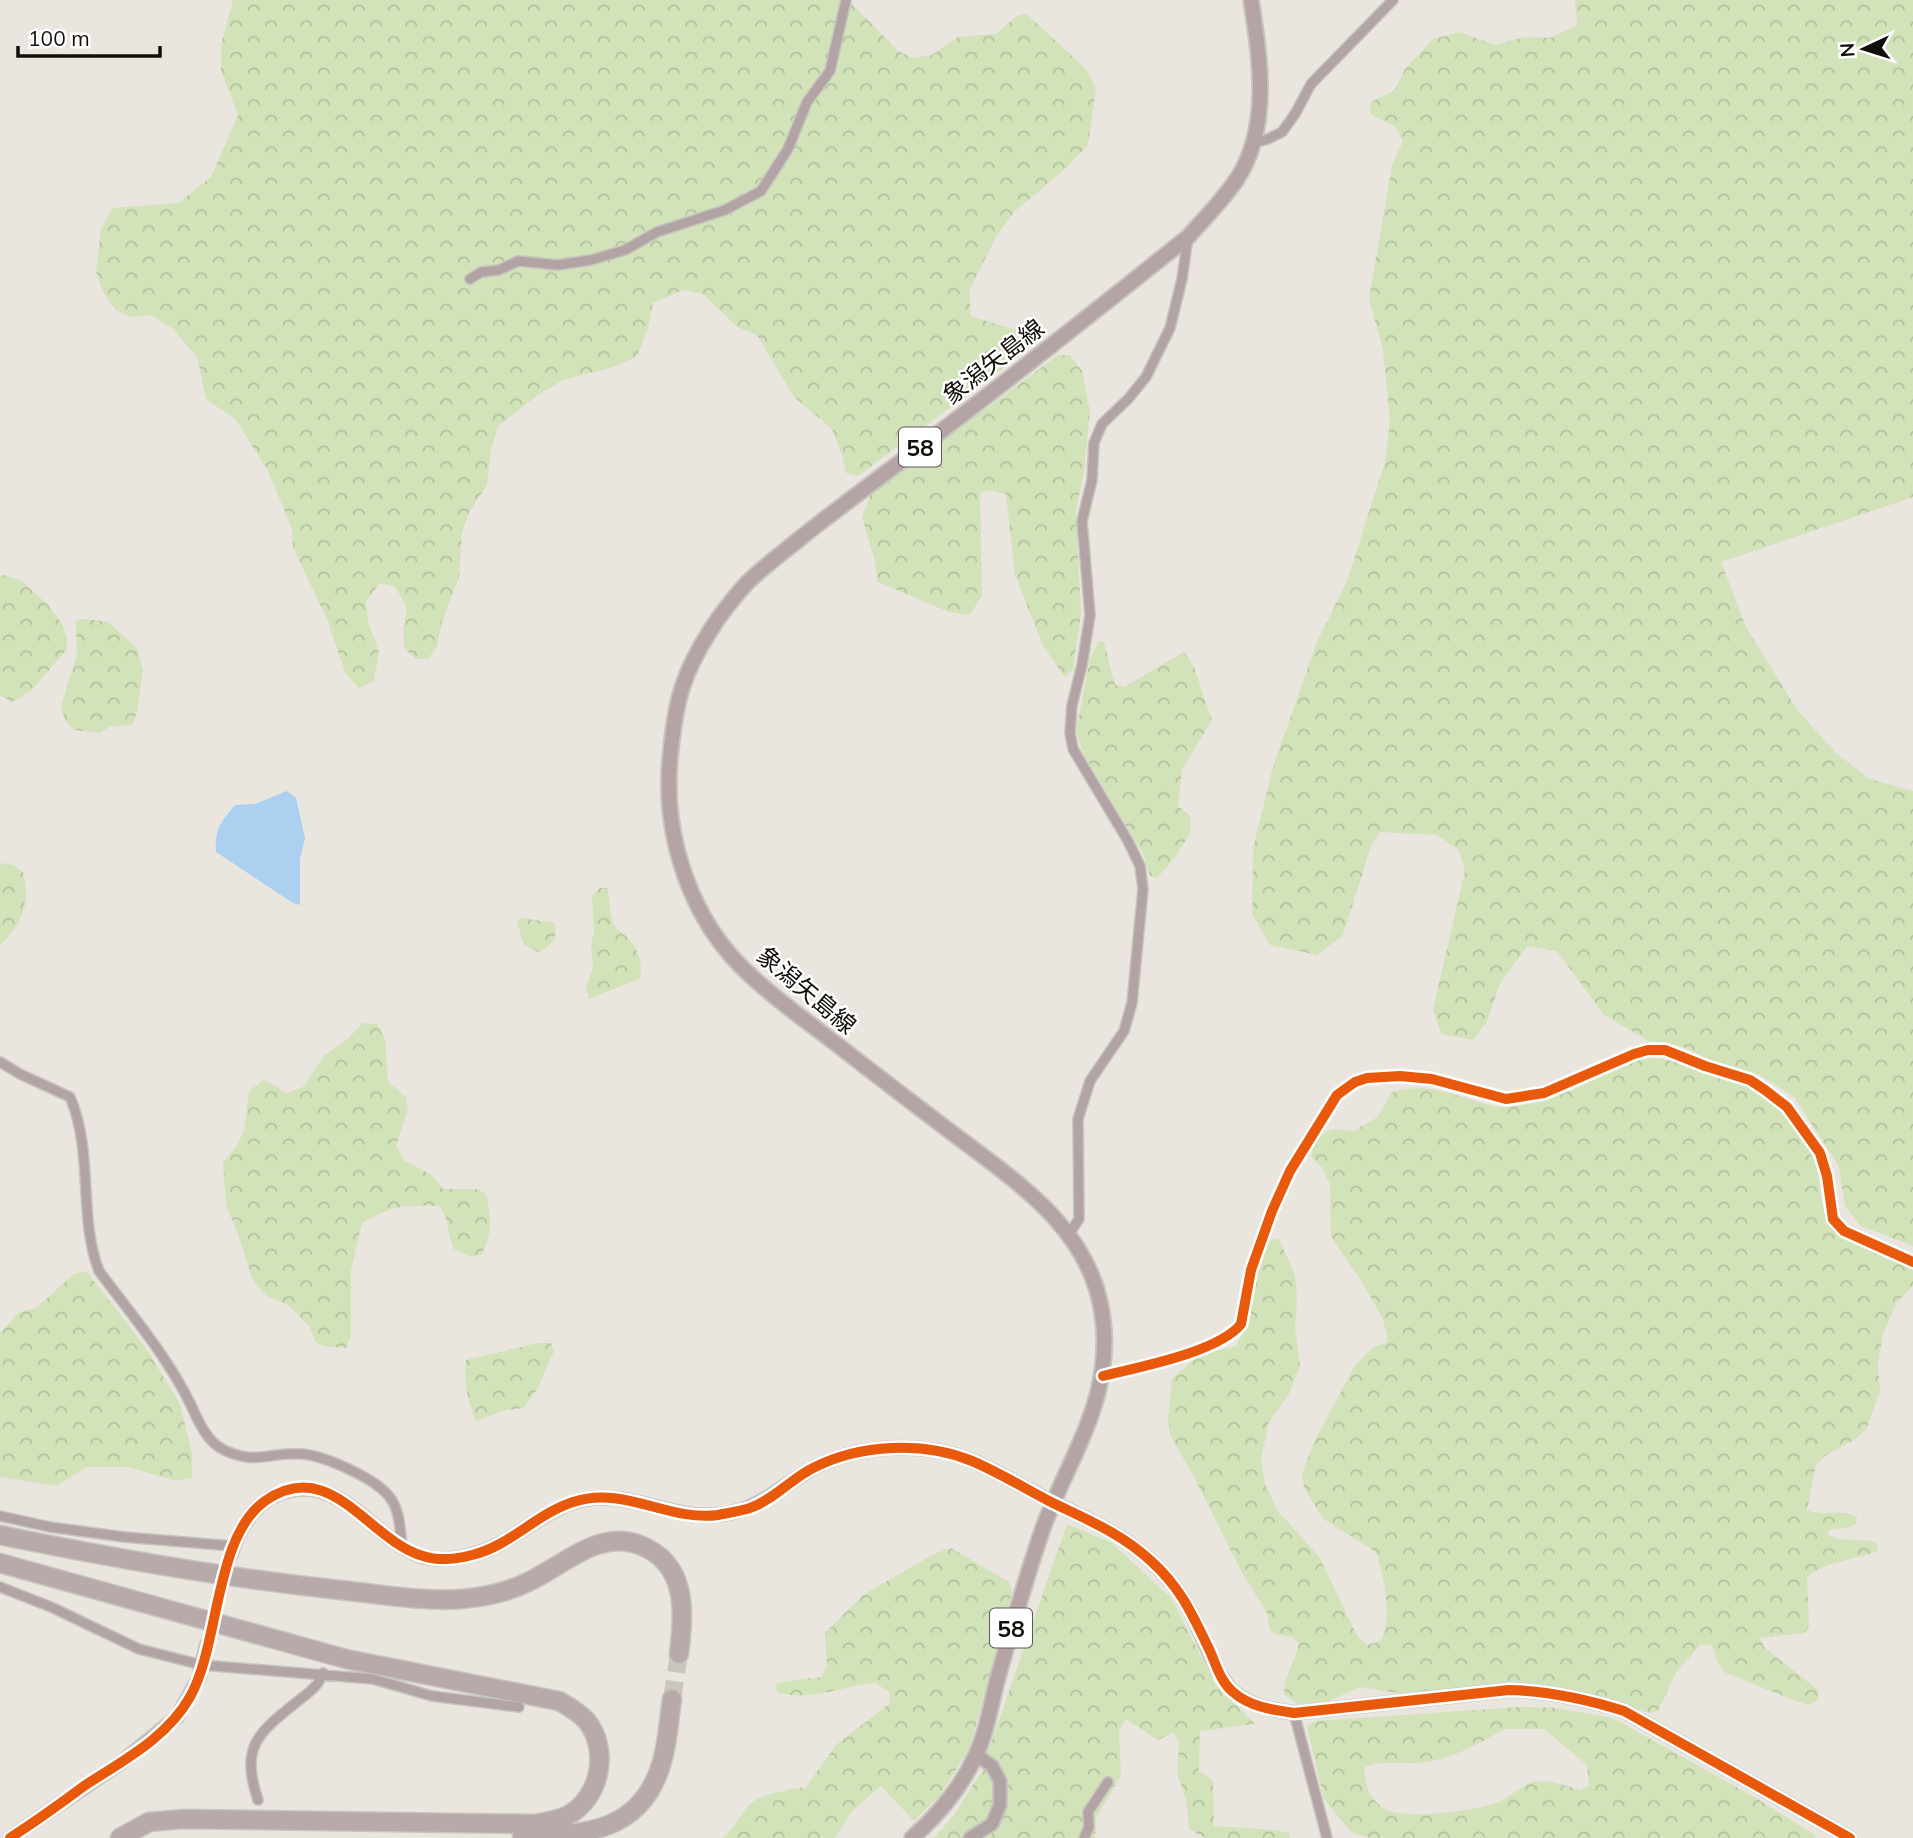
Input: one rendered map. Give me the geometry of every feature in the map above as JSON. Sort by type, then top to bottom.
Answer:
[{"type":"highway","points":[[0,1535],[92,1554],[293,1585],[448,1599],[482,1597],[506,1591],[545,1574],[591,1547],[607,1542],[630,1543],[652,1552],[673,1574],[683,1604],[678,1654]]},
{"type":"highway","points":[[0,1563],[346,1659],[559,1701],[586,1720],[594,1732],[599,1748],[597,1780],[590,1795],[568,1815],[535,1824],[183,1819],[149,1822],[120,1838]]},
{"type":"highway","points":[[141,1838],[166,1831],[183,1830],[535,1835],[585,1833],[603,1829],[627,1815],[647,1795],[657,1777],[663,1757],[672,1699]]},
{"type":"main road","name":"象潟矢島線","points":[[912,1838],[928,1824],[952,1795],[976,1755],[1024,1581],[1053,1503],[1098,1399],[1103,1376],[1101,1307],[1093,1276],[1064,1225],[1016,1181],[754,979],[717,937],[695,901],[681,868],[674,841],[668,785],[673,732],[683,685],[691,666],[725,610],[748,582],[1188,237],[1237,178],[1253,143],[1260,106],[1260,67],[1251,0]]},
{"type":"street","points":[[470,279],[481,272],[499,270],[518,261],[558,265],[591,260],[625,250],[657,232],[725,211],[761,191],[788,149],[807,102],[830,71],[846,0]]},
{"type":"street","points":[[1253,143],[1282,132],[1311,84],[1393,0]]},
{"type":"street","points":[[1069,1234],[1079,1219],[1078,1119],[1090,1081],[1124,1031],[1132,1003],[1143,888],[1140,866],[1132,849],[1073,750],[1070,733],[1072,705],[1090,615],[1082,521],[1092,480],[1094,443],[1102,424],[1128,400],[1146,377],[1170,328],[1182,279],[1188,237]]},
{"type":"street","points":[[1103,1376],[1202,1349],[1236,1331],[1241,1324],[1251,1270],[1290,1171],[1337,1095],[1355,1082],[1367,1078],[1400,1076],[1432,1079],[1506,1099],[1544,1093],[1634,1054],[1648,1050],[1665,1050],[1750,1080],[1787,1107],[1820,1153],[1827,1176],[1833,1219],[1844,1231],[1913,1262]]},
{"type":"street","points":[[0,1062],[71,1097],[83,1143],[92,1253],[99,1271],[177,1376],[203,1430],[212,1441],[222,1449],[258,1459],[300,1454],[325,1458],[363,1477],[390,1496],[397,1510],[401,1545]]},
{"type":"street","points":[[0,1516],[50,1527],[231,1551],[254,1509],[271,1497],[289,1490],[310,1488],[330,1493],[352,1506],[401,1545],[422,1556],[446,1559],[470,1556],[495,1548],[538,1519],[572,1502],[621,1497],[688,1513],[714,1516],[750,1508],[814,1468],[855,1452],[929,1450],[967,1459],[1125,1540],[1175,1585],[1222,1678],[1234,1693],[1262,1708],[1294,1713],[1509,1690],[1590,1700],[1624,1711],[1850,1838]]},
{"type":"street","points":[[0,1587],[51,1607],[139,1648],[202,1665],[373,1679],[432,1696],[519,1707]]},
{"type":"street","points":[[10,1838],[154,1738],[177,1717],[199,1678],[207,1644]]},
{"type":"street","points":[[258,1800],[251,1779],[251,1761],[256,1742],[268,1725],[319,1684],[323,1673]]},
{"type":"street","points":[[1294,1713],[1327,1838]]},
{"type":"street","points":[[970,1838],[992,1825],[1000,1805],[1000,1781],[992,1766],[976,1755]]},
{"type":"street","points":[[1084,1838],[1090,1827],[1088,1812],[1108,1782]]},
{"type":"green space","points":[[233,0],[848,0],[898,51],[913,58],[932,55],[958,37],[996,34],[1018,15],[1027,14],[1086,69],[1096,88],[1088,145],[1066,168],[1015,211],[996,237],[969,291],[971,316],[1019,331],[1030,342],[1019,356],[858,476],[846,473],[832,429],[794,397],[757,335],[737,327],[703,294],[683,290],[653,303],[648,329],[637,356],[617,366],[563,380],[538,395],[498,426],[491,450],[487,485],[469,512],[462,533],[459,577],[442,622],[437,646],[428,659],[416,659],[404,648],[403,630],[407,608],[395,586],[380,583],[366,601],[368,621],[379,652],[374,681],[359,688],[346,674],[326,617],[293,548],[292,529],[268,471],[236,420],[206,399],[197,357],[173,329],[151,315],[130,317],[115,309],[103,292],[96,272],[101,229],[113,208],[178,203],[211,177],[238,115],[221,71],[221,45]]},
{"type":"green space","points":[[1575,0],[1913,0],[1913,497],[1721,562],[1746,627],[1798,711],[1836,753],[1870,779],[1913,791],[1913,1246],[1861,1226],[1845,1206],[1839,1167],[1795,1098],[1760,1075],[1711,1060],[1681,1046],[1649,1041],[1604,1015],[1557,951],[1527,946],[1500,984],[1486,1023],[1473,1040],[1441,1034],[1433,1010],[1465,871],[1459,850],[1437,835],[1380,832],[1371,846],[1343,935],[1317,955],[1270,945],[1252,914],[1253,849],[1273,767],[1317,642],[1347,581],[1385,462],[1390,421],[1383,349],[1369,299],[1392,166],[1403,141],[1395,126],[1370,114],[1371,102],[1395,90],[1405,69],[1433,39],[1460,32],[1495,45],[1525,37],[1550,38],[1577,25]]},
{"type":"green space","points":[[1058,355],[1070,355],[1082,371],[1090,411],[1084,472],[1076,510],[1081,614],[1073,670],[1065,677],[1043,646],[1015,575],[1006,494],[987,490],[980,494],[982,595],[970,615],[949,612],[878,582],[862,517],[871,494]]},
{"type":"green space","points":[[0,576],[21,580],[48,605],[62,624],[67,638],[67,649],[32,690],[12,702],[0,695]]},
{"type":"green space","points":[[76,620],[108,622],[137,648],[143,670],[137,712],[132,725],[109,727],[100,733],[74,730],[65,720],[61,706],[77,654]]},
{"type":"green space","points":[[1099,641],[1104,642],[1115,685],[1124,687],[1184,652],[1194,667],[1212,720],[1182,770],[1178,806],[1190,816],[1191,832],[1176,856],[1157,878],[1150,876],[1143,854],[1083,753],[1076,731],[1090,659]]},
{"type":"green space","points":[[0,863],[13,865],[23,872],[26,894],[19,921],[0,946]]},
{"type":"green space","points":[[600,888],[607,888],[613,922],[634,947],[641,963],[641,974],[639,979],[589,999],[586,987],[593,968],[592,896]]},
{"type":"green space","points":[[522,918],[555,923],[556,933],[550,945],[538,952],[524,945],[517,922]]},
{"type":"green space","points":[[362,1023],[377,1024],[385,1039],[388,1082],[406,1097],[408,1108],[396,1146],[405,1161],[432,1175],[443,1189],[477,1189],[486,1194],[490,1226],[488,1240],[481,1255],[471,1257],[454,1249],[439,1206],[399,1207],[362,1223],[351,1270],[351,1336],[346,1348],[324,1346],[315,1342],[310,1327],[288,1305],[267,1296],[253,1281],[226,1205],[223,1162],[241,1137],[249,1091],[264,1080],[287,1093],[303,1087],[324,1056],[349,1038]]},
{"type":"green space","points":[[1648,1057],[1722,1076],[1768,1100],[1807,1145],[1816,1165],[1825,1213],[1832,1227],[1858,1245],[1913,1268],[1913,1286],[1897,1302],[1883,1334],[1878,1364],[1880,1392],[1866,1430],[1854,1440],[1826,1455],[1816,1465],[1807,1510],[1845,1513],[1857,1517],[1856,1523],[1850,1527],[1828,1530],[1829,1536],[1872,1541],[1877,1544],[1878,1551],[1831,1564],[1807,1577],[1809,1626],[1805,1633],[1760,1638],[1764,1647],[1818,1690],[1818,1700],[1810,1705],[1798,1702],[1724,1672],[1712,1646],[1701,1644],[1676,1673],[1658,1711],[1649,1713],[1615,1701],[1518,1684],[1404,1694],[1360,1687],[1329,1701],[1298,1704],[1284,1694],[1299,1644],[1293,1637],[1278,1635],[1270,1630],[1267,1613],[1241,1571],[1170,1435],[1168,1419],[1172,1379],[1199,1355],[1236,1346],[1250,1316],[1265,1250],[1271,1240],[1279,1239],[1295,1275],[1295,1328],[1300,1366],[1289,1394],[1269,1422],[1261,1459],[1265,1484],[1277,1510],[1320,1558],[1357,1636],[1367,1645],[1381,1641],[1387,1609],[1376,1552],[1322,1518],[1304,1487],[1302,1474],[1314,1442],[1354,1367],[1373,1347],[1386,1343],[1387,1336],[1383,1319],[1331,1237],[1330,1184],[1322,1168],[1311,1156],[1315,1138],[1332,1129],[1353,1131],[1378,1117],[1391,1093],[1402,1090],[1423,1088],[1495,1106],[1519,1106],[1553,1097],[1635,1060]]},
{"type":"green space","points":[[87,1272],[146,1348],[180,1404],[192,1454],[192,1478],[176,1481],[128,1467],[87,1467],[56,1486],[0,1477],[0,1333],[19,1312],[36,1308],[75,1273]]},
{"type":"green space","points":[[538,1343],[551,1343],[554,1351],[537,1390],[523,1408],[502,1411],[476,1421],[467,1391],[466,1360]]},
{"type":"green space","points":[[1067,1524],[1112,1543],[1172,1599],[1215,1684],[1255,1724],[1200,1731],[1199,1771],[1213,1781],[1214,1826],[1275,1830],[1289,1833],[1290,1838],[1205,1838],[1189,1829],[1186,1799],[1177,1774],[1179,1743],[1173,1733],[1158,1740],[1126,1719],[1119,1731],[1121,1776],[1096,1818],[1095,1838],[934,1838],[954,1815],[981,1772]]},
{"type":"green space","points":[[951,1548],[1009,1582],[1012,1593],[970,1747],[941,1794],[914,1821],[881,1786],[852,1811],[835,1838],[723,1838],[751,1803],[777,1792],[806,1787],[836,1745],[889,1704],[890,1693],[876,1683],[802,1696],[777,1692],[776,1683],[821,1677],[827,1665],[825,1633],[863,1595],[934,1554]]},
{"type":"green space","points":[[1520,1707],[1556,1708],[1613,1718],[1756,1798],[1815,1835],[1815,1838],[1370,1838],[1352,1833],[1324,1799],[1307,1727],[1315,1721]],"holes":[[[1504,1729],[1544,1729],[1587,1765],[1589,1785],[1581,1790],[1551,1782],[1533,1782],[1501,1801],[1486,1806],[1422,1814],[1385,1809],[1375,1801],[1367,1786],[1364,1768],[1370,1766],[1441,1759]]]},
{"type":"water","points":[[287,791],[296,798],[305,838],[300,859],[300,905],[216,852],[216,838],[220,827],[235,805],[255,804]]},
{"type":"tunnel","points":[[207,1644],[230,1557]]},
{"type":"tunnel","points":[[672,1699],[679,1654]]},
{"type":"cycle path","points":[[1103,1376],[1197,1350],[1215,1343],[1241,1324],[1251,1270],[1290,1171],[1337,1095],[1355,1082],[1367,1078],[1400,1076],[1432,1079],[1506,1099],[1544,1093],[1634,1054],[1648,1050],[1665,1050],[1750,1080],[1787,1107],[1820,1153],[1827,1176],[1833,1219],[1844,1231],[1913,1262]]},
{"type":"cycle path","points":[[10,1838],[143,1748],[180,1712],[200,1675],[236,1539],[248,1518],[265,1501],[288,1490],[310,1488],[329,1494],[348,1505],[403,1547],[429,1558],[448,1559],[486,1551],[547,1514],[573,1502],[610,1498],[682,1514],[718,1515],[758,1504],[813,1468],[831,1460],[892,1448],[933,1450],[972,1461],[1104,1528],[1140,1551],[1178,1591],[1225,1683],[1240,1697],[1254,1704],[1294,1713],[1509,1690],[1582,1699],[1624,1711],[1850,1838]]}]
